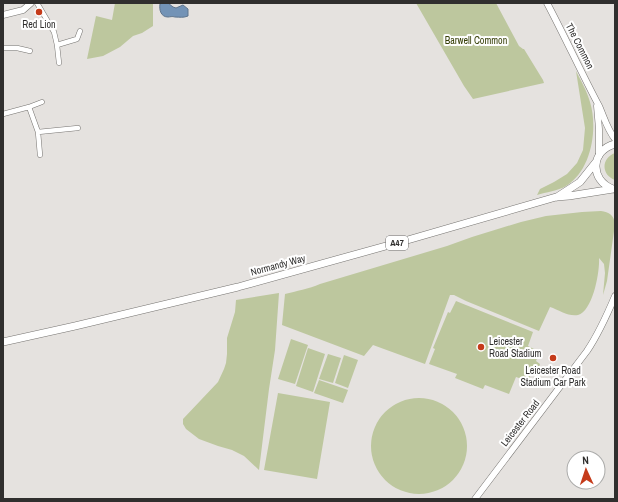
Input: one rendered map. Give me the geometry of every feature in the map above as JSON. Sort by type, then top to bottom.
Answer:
[{"type":"main road","points":[[3,15],[24,10],[31,3]]},
{"type":"main road","name":"The Common","points":[[547,3],[587,81],[611,134],[615,139]]},
{"type":"main road","name":"The Common","points":[[595,99],[599,118],[597,158]]},
{"type":"main road","name":"Normandy Way","points":[[556,197],[580,182],[604,150],[615,144]]},
{"type":"main road","points":[[597,158],[596,168],[599,179],[605,185],[614,189]]},
{"type":"main road","name":"Normandy Way","points":[[3,342],[82,325],[238,287],[556,197],[614,189]]},
{"type":"main road","name":"Leicester Road","points":[[475,499],[588,350],[596,338],[615,296]]},
{"type":"street","points":[[37,3],[54,32],[59,63]]},
{"type":"street","points":[[57,44],[77,39],[80,31]]},
{"type":"street","points":[[3,48],[30,50]]},
{"type":"street","points":[[3,114],[29,108],[42,102]]},
{"type":"street","points":[[29,108],[38,132],[40,155]]},
{"type":"street","points":[[38,132],[78,128]]},
{"type":"green space","points":[[115,3],[153,3],[153,26],[142,33],[133,36],[120,47],[103,56],[87,59],[96,16],[112,20]]},
{"type":"green space","name":"Barwell Common","points":[[416,3],[496,3],[519,46],[524,49],[544,83],[473,99]]},
{"type":"green space","points":[[576,71],[587,94],[592,112],[593,136],[591,148],[582,170],[575,179],[563,188],[537,195],[540,189],[567,174],[577,163],[583,150],[585,128]]},
{"type":"green space","points":[[615,153],[615,180],[610,178],[605,171],[604,166],[610,155]]},
{"type":"green space","points":[[601,211],[611,214],[614,218],[615,224],[607,281],[603,295],[605,273],[604,264],[599,258],[597,281],[592,299],[588,306],[578,315],[564,313],[550,307],[539,331],[454,295],[450,295],[425,364],[373,345],[364,356],[282,325],[285,294],[307,289],[521,222],[546,216]]},
{"type":"green space","points":[[279,293],[275,350],[259,470],[244,456],[232,450],[199,439],[186,429],[183,424],[183,419],[218,382],[224,369],[227,354],[227,338],[235,312],[236,300]]},
{"type":"green space","name":"Leicester Road Stadium","points":[[456,301],[533,332],[528,346],[540,352],[536,361],[540,364],[537,373],[532,371],[528,381],[516,377],[509,394],[485,385],[483,389],[455,378],[457,374],[429,364],[435,349],[433,348],[448,312],[450,313]]},
{"type":"green space","points":[[291,339],[308,345],[295,384],[278,379]]},
{"type":"green space","points":[[308,348],[325,354],[313,392],[296,386]]},
{"type":"green space","points":[[328,354],[341,358],[333,383],[319,379]]},
{"type":"green space","points":[[344,355],[358,360],[348,388],[335,383]]},
{"type":"green space","points":[[319,380],[348,390],[343,403],[314,393]]},
{"type":"green space","points":[[278,393],[330,402],[317,479],[264,470]]},
{"type":"green space","points":[[419,398],[437,402],[446,406],[453,412],[459,419],[463,428],[467,446],[463,464],[459,473],[453,480],[446,486],[437,490],[419,494],[401,490],[392,486],[385,480],[379,473],[375,464],[371,446],[375,428],[379,419],[385,412],[392,406],[401,402]]},
{"type":"water","points":[[168,3],[176,8],[183,5],[188,9],[188,16],[164,16],[160,9],[160,4]]},
{"type":"place","name":"Red Lion","points":[[39,12]]},
{"type":"place","name":"Leicester Road Stadium","points":[[481,347]]},
{"type":"place","name":"Leicester Road Stadium Car Park","points":[[553,358]]}]
